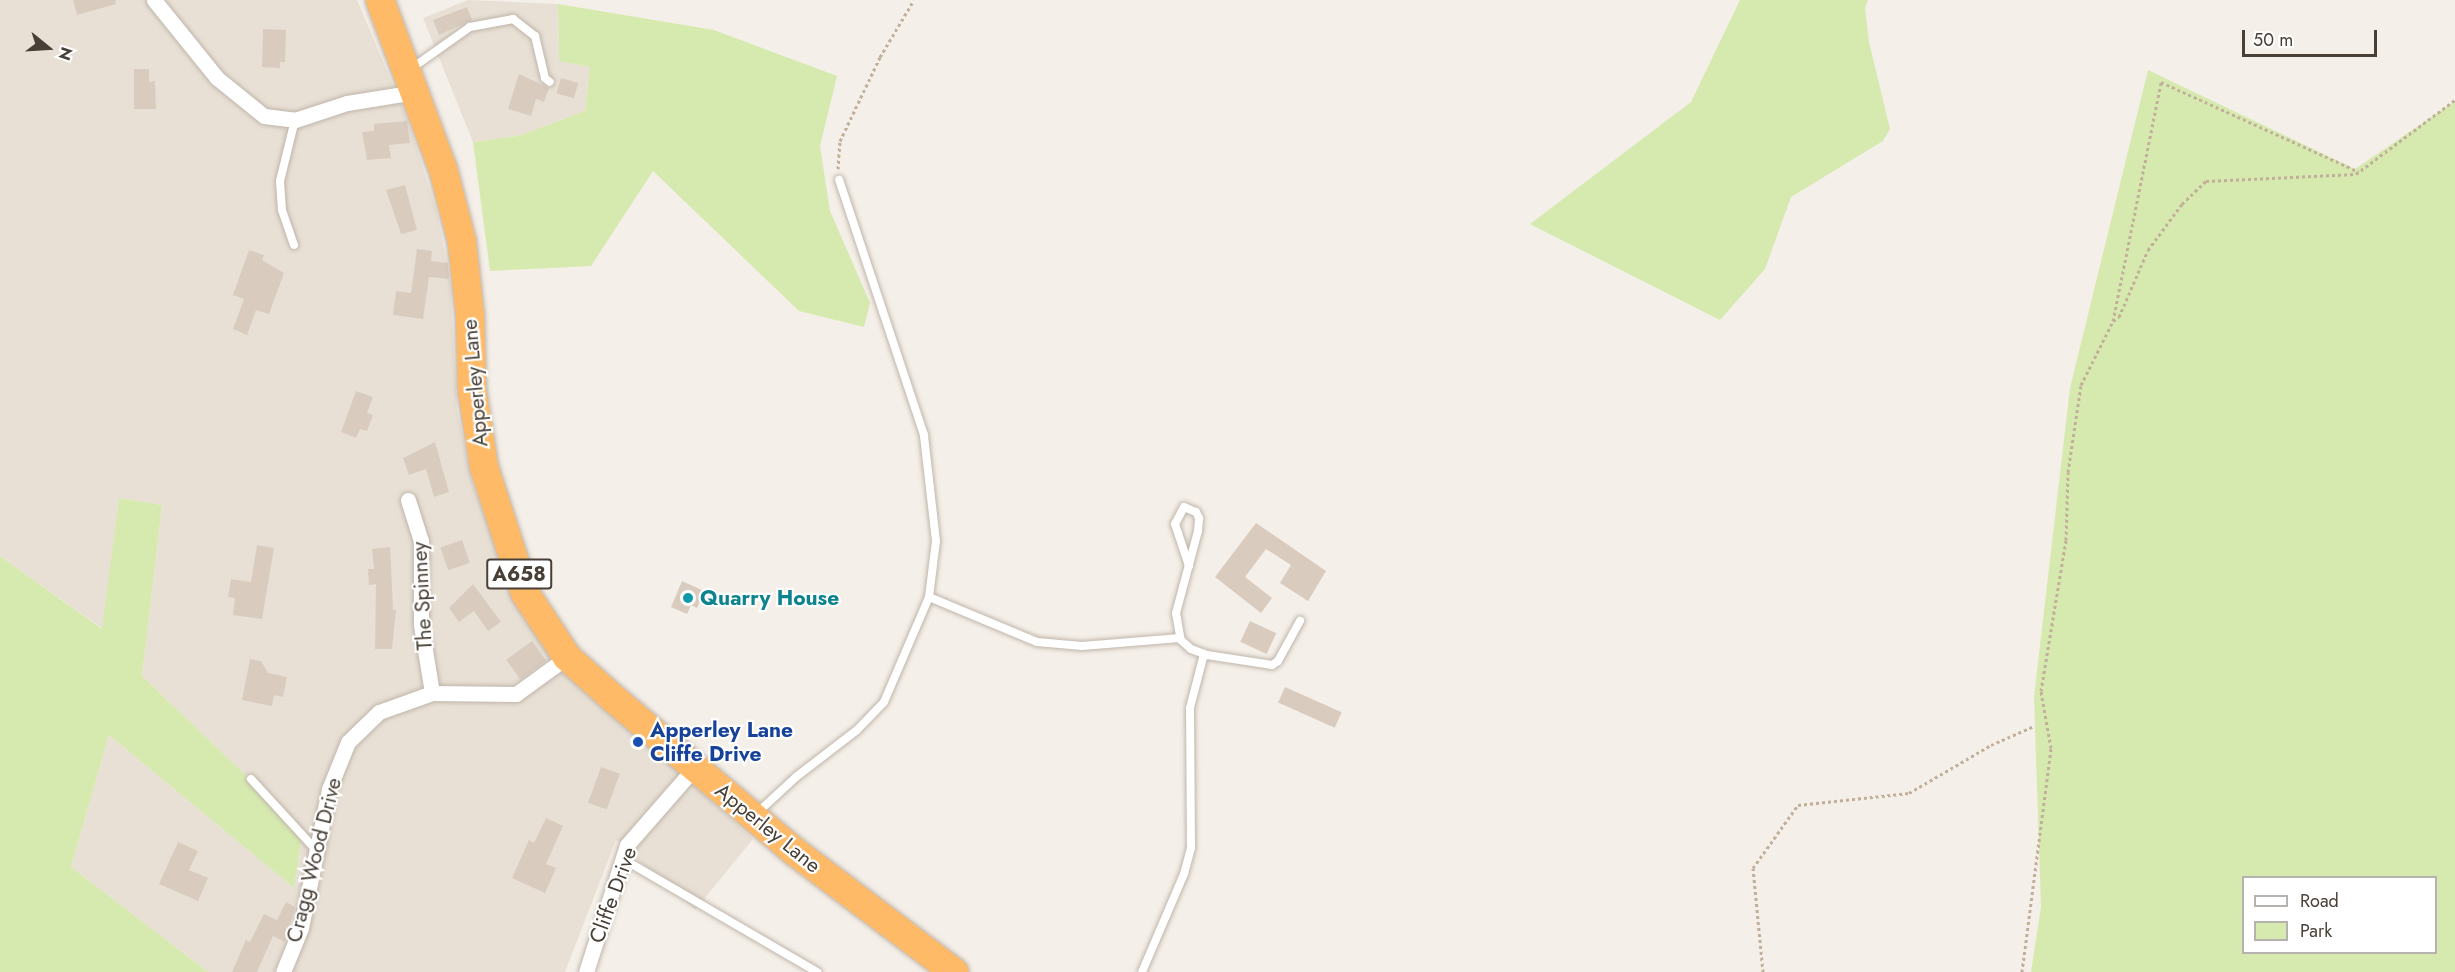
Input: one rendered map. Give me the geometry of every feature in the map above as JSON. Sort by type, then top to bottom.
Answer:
[{"type":"highway","name":"Apperley Lane","points":[[380,0],[443,169],[462,242],[470,316],[472,390],[484,467],[525,592],[567,657],[753,817],[954,972]]},
{"type":"street","points":[[154,0],[217,78],[264,116],[295,120],[412,81]]},
{"type":"street","name":"The Spinney","points":[[408,500],[421,541],[421,625],[432,693]]},
{"type":"street","name":"Cragg Wood Drive","points":[[282,972],[301,928],[329,789],[348,742],[379,712],[432,693],[516,694],[567,657]]},
{"type":"street","name":"Cliffe Drive","points":[[586,972],[627,844],[694,767]]},
{"type":"lane","points":[[412,81],[470,27],[513,19],[535,36],[543,72],[550,82]]},
{"type":"lane","points":[[294,245],[282,210],[280,180],[295,120]]},
{"type":"lane","points":[[753,817],[796,777],[857,730],[884,702],[929,597],[936,542],[924,435],[839,180]]},
{"type":"lane","points":[[1180,638],[1176,613],[1188,566],[1199,518],[1196,512],[1184,507],[1175,524],[1188,566]]},
{"type":"lane","points":[[929,597],[1037,642],[1082,646],[1180,638],[1204,654],[1272,665],[1278,661],[1300,621]]},
{"type":"lane","points":[[1142,972],[1184,874],[1191,848],[1190,708],[1204,654]]},
{"type":"lane","points":[[251,779],[317,851]]},
{"type":"lane","points":[[623,859],[817,972]]},
{"type":"path","points":[[839,180],[836,160],[840,141],[879,57],[914,0]]},
{"type":"path","points":[[2022,972],[2051,748],[2041,691],[2066,540],[2068,472],[2077,394],[2113,321],[2161,82],[2359,172]]},
{"type":"path","points":[[2113,321],[2119,317],[2148,250],[2181,204],[2206,181],[2359,172],[2455,100]]},
{"type":"path","points":[[1763,972],[1753,868],[1798,805],[1909,793],[1991,745],[2032,727]]},
{"type":"shaded area","points":[[0,0],[357,0],[408,121],[436,209],[450,279],[457,410],[472,481],[524,619],[576,678],[753,839],[695,910],[616,840],[565,972],[208,972],[71,867],[109,735],[294,888],[303,830],[142,676],[162,505],[119,498],[103,629],[0,556]]},
{"type":"shaded area","points":[[468,0],[558,4],[559,61],[590,67],[585,111],[518,136],[473,142],[423,18]]},
{"type":"green space","points":[[1740,0],[1868,0],[1865,8],[1869,42],[1890,129],[1883,141],[1791,197],[1765,269],[1720,320],[1530,224],[1691,102]]},
{"type":"green space","points":[[558,4],[714,30],[837,76],[820,146],[830,211],[870,303],[864,327],[799,311],[653,171],[591,266],[490,271],[473,142],[518,136],[585,111],[590,67],[559,61]]},
{"type":"green space","points":[[2148,70],[2355,169],[2455,101],[2455,972],[2031,972],[2041,907],[2034,697],[2070,388]]},
{"type":"green space","points":[[119,498],[162,505],[142,676],[303,830],[294,888],[109,735],[71,867],[208,972],[0,972],[0,556],[102,629]]},
{"type":"building","points":[[73,0],[115,0],[116,4],[77,15]]},
{"type":"building","points":[[467,7],[472,20],[439,35],[433,20]]},
{"type":"building","points":[[263,29],[286,30],[285,62],[280,62],[280,68],[262,67]]},
{"type":"building","points":[[134,69],[149,69],[149,82],[155,81],[156,109],[134,109]]},
{"type":"building","points":[[519,74],[549,88],[544,102],[536,99],[531,116],[508,109]]},
{"type":"building","points":[[561,78],[578,83],[574,98],[557,93]]},
{"type":"building","points":[[407,121],[410,143],[389,145],[391,158],[367,160],[362,132],[374,131],[374,124]]},
{"type":"building","points":[[405,185],[417,230],[401,234],[386,190]]},
{"type":"building","points":[[417,249],[432,251],[431,261],[448,263],[449,279],[429,277],[423,319],[393,315],[396,291],[411,293]]},
{"type":"building","points":[[249,250],[264,255],[262,260],[284,273],[269,314],[256,310],[247,335],[233,329],[244,299],[233,295]]},
{"type":"building","points":[[356,391],[373,397],[367,413],[373,415],[367,431],[360,429],[356,438],[341,432]]},
{"type":"building","points":[[435,442],[449,492],[434,497],[426,469],[409,475],[403,458]]},
{"type":"building","points":[[1256,523],[1326,571],[1308,601],[1280,583],[1291,565],[1266,549],[1245,577],[1272,598],[1261,613],[1215,577]]},
{"type":"building","points":[[462,540],[470,563],[448,570],[440,547]]},
{"type":"building","points":[[257,545],[274,548],[262,619],[233,615],[235,598],[228,597],[231,579],[251,582]]},
{"type":"building","points":[[390,547],[393,610],[396,610],[392,649],[375,649],[376,584],[369,585],[368,569],[374,569],[372,549]]},
{"type":"building","name":"Quarry House","points":[[682,581],[704,591],[697,608],[691,605],[687,614],[671,607]]},
{"type":"building","points":[[473,584],[501,622],[488,631],[474,611],[459,622],[449,608]]},
{"type":"building","points":[[1250,621],[1276,633],[1267,654],[1240,642]]},
{"type":"building","points":[[532,641],[546,660],[520,679],[506,660]]},
{"type":"building","points":[[250,659],[261,661],[268,673],[287,677],[283,697],[274,695],[272,706],[242,700]]},
{"type":"building","points":[[1285,687],[1342,712],[1335,728],[1278,703]]},
{"type":"building","points":[[601,767],[620,774],[607,810],[588,803]]},
{"type":"building","points":[[546,818],[563,826],[546,864],[556,868],[545,893],[512,878],[529,840],[534,843]]},
{"type":"building","points":[[178,842],[198,851],[189,870],[208,878],[198,901],[159,884]]},
{"type":"building","points":[[286,902],[295,907],[285,942],[273,936],[257,972],[232,972],[246,940],[250,942],[264,914],[277,920]]},
{"type":"place","name":"Quarry House","points":[[688,598]]},
{"type":"place","name":"Apperley Lane Cliffe Drive","points":[[638,742]]}]
